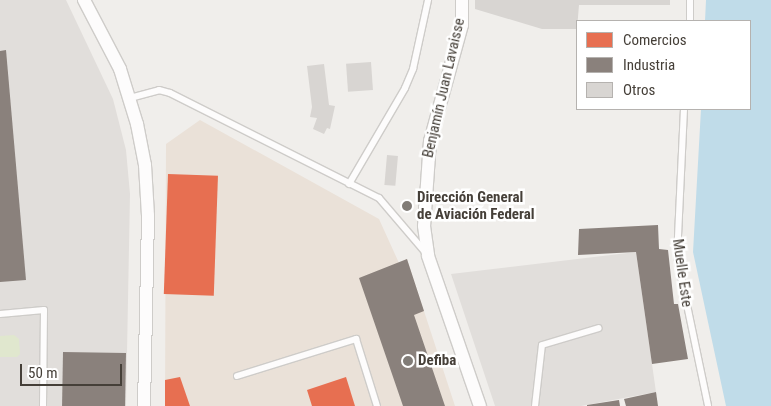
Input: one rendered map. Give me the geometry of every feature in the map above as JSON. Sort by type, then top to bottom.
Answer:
[{"type":"street","points":[[84,0],[120,69],[130,98],[145,165],[148,216],[144,406]]},
{"type":"street","name":"Benjamín Juan Lavaisse","points":[[462,0],[462,25],[430,141],[424,204],[428,256],[480,406]]},
{"type":"lane","points":[[349,184],[405,88],[413,69],[428,0]]},
{"type":"lane","points":[[690,0],[690,18]]},
{"type":"lane","points":[[130,98],[159,90],[170,93],[379,198],[428,256]]},
{"type":"lane","name":"Muelle Este","points":[[684,110],[677,257],[708,406]]},
{"type":"lane","points":[[0,314],[44,310],[43,406]]},
{"type":"lane","points":[[535,406],[542,345],[599,328]]},
{"type":"lane","points":[[237,376],[356,339],[377,406]]},
{"type":"shaded area","points":[[0,0],[66,0],[113,99],[126,150],[130,194],[126,406],[0,406]]},
{"type":"shaded area","name":"Defiba","points":[[200,120],[379,219],[399,263],[407,259],[455,406],[165,406],[166,144]]},
{"type":"shaded area","points":[[636,252],[656,392],[581,406],[495,406],[451,274]]},
{"type":"green space","points":[[14,335],[19,339],[20,354],[17,357],[0,357],[0,336]]},
{"type":"water","points":[[706,0],[771,0],[771,406],[726,406],[693,252],[701,110],[751,110],[751,20],[705,20]]},
{"type":"building: Comercios","points":[[168,174],[218,176],[214,296],[164,294]]},
{"type":"building: Comercios","points":[[180,377],[190,406],[165,406],[165,380]]},
{"type":"building: Comercios","points":[[346,377],[355,406],[312,406],[307,390]]},
{"type":"building: Industria","points":[[6,50],[26,280],[0,282],[0,51]]},
{"type":"building: Industria","points":[[658,225],[659,249],[668,250],[674,304],[678,304],[688,359],[652,364],[636,252],[578,255],[579,229]]},
{"type":"building: Industria","name":"Defiba","points":[[407,259],[424,311],[414,315],[445,406],[403,406],[359,278]]},
{"type":"building: Industria","points":[[63,352],[126,353],[125,406],[62,406]]},
{"type":"building: Industria","points":[[656,392],[658,406],[626,406],[624,399]]},
{"type":"building: Industria","points":[[619,400],[620,406],[587,406],[587,405]]},
{"type":"building: Otros","points":[[475,0],[670,0],[670,5],[579,5],[576,29],[542,29],[475,9]]},
{"type":"building: Otros","points":[[371,62],[373,90],[348,92],[346,64]]},
{"type":"building: Otros","points":[[324,64],[329,105],[335,106],[330,129],[327,128],[324,134],[313,129],[317,118],[310,117],[312,107],[307,66]]},
{"type":"building: Otros","points":[[387,155],[398,156],[395,186],[384,185]]},
{"type":"place","name":"Dirección General de Aviación Federal","points":[[407,206]]},
{"type":"place","name":"Defiba","points":[[408,361]]}]
